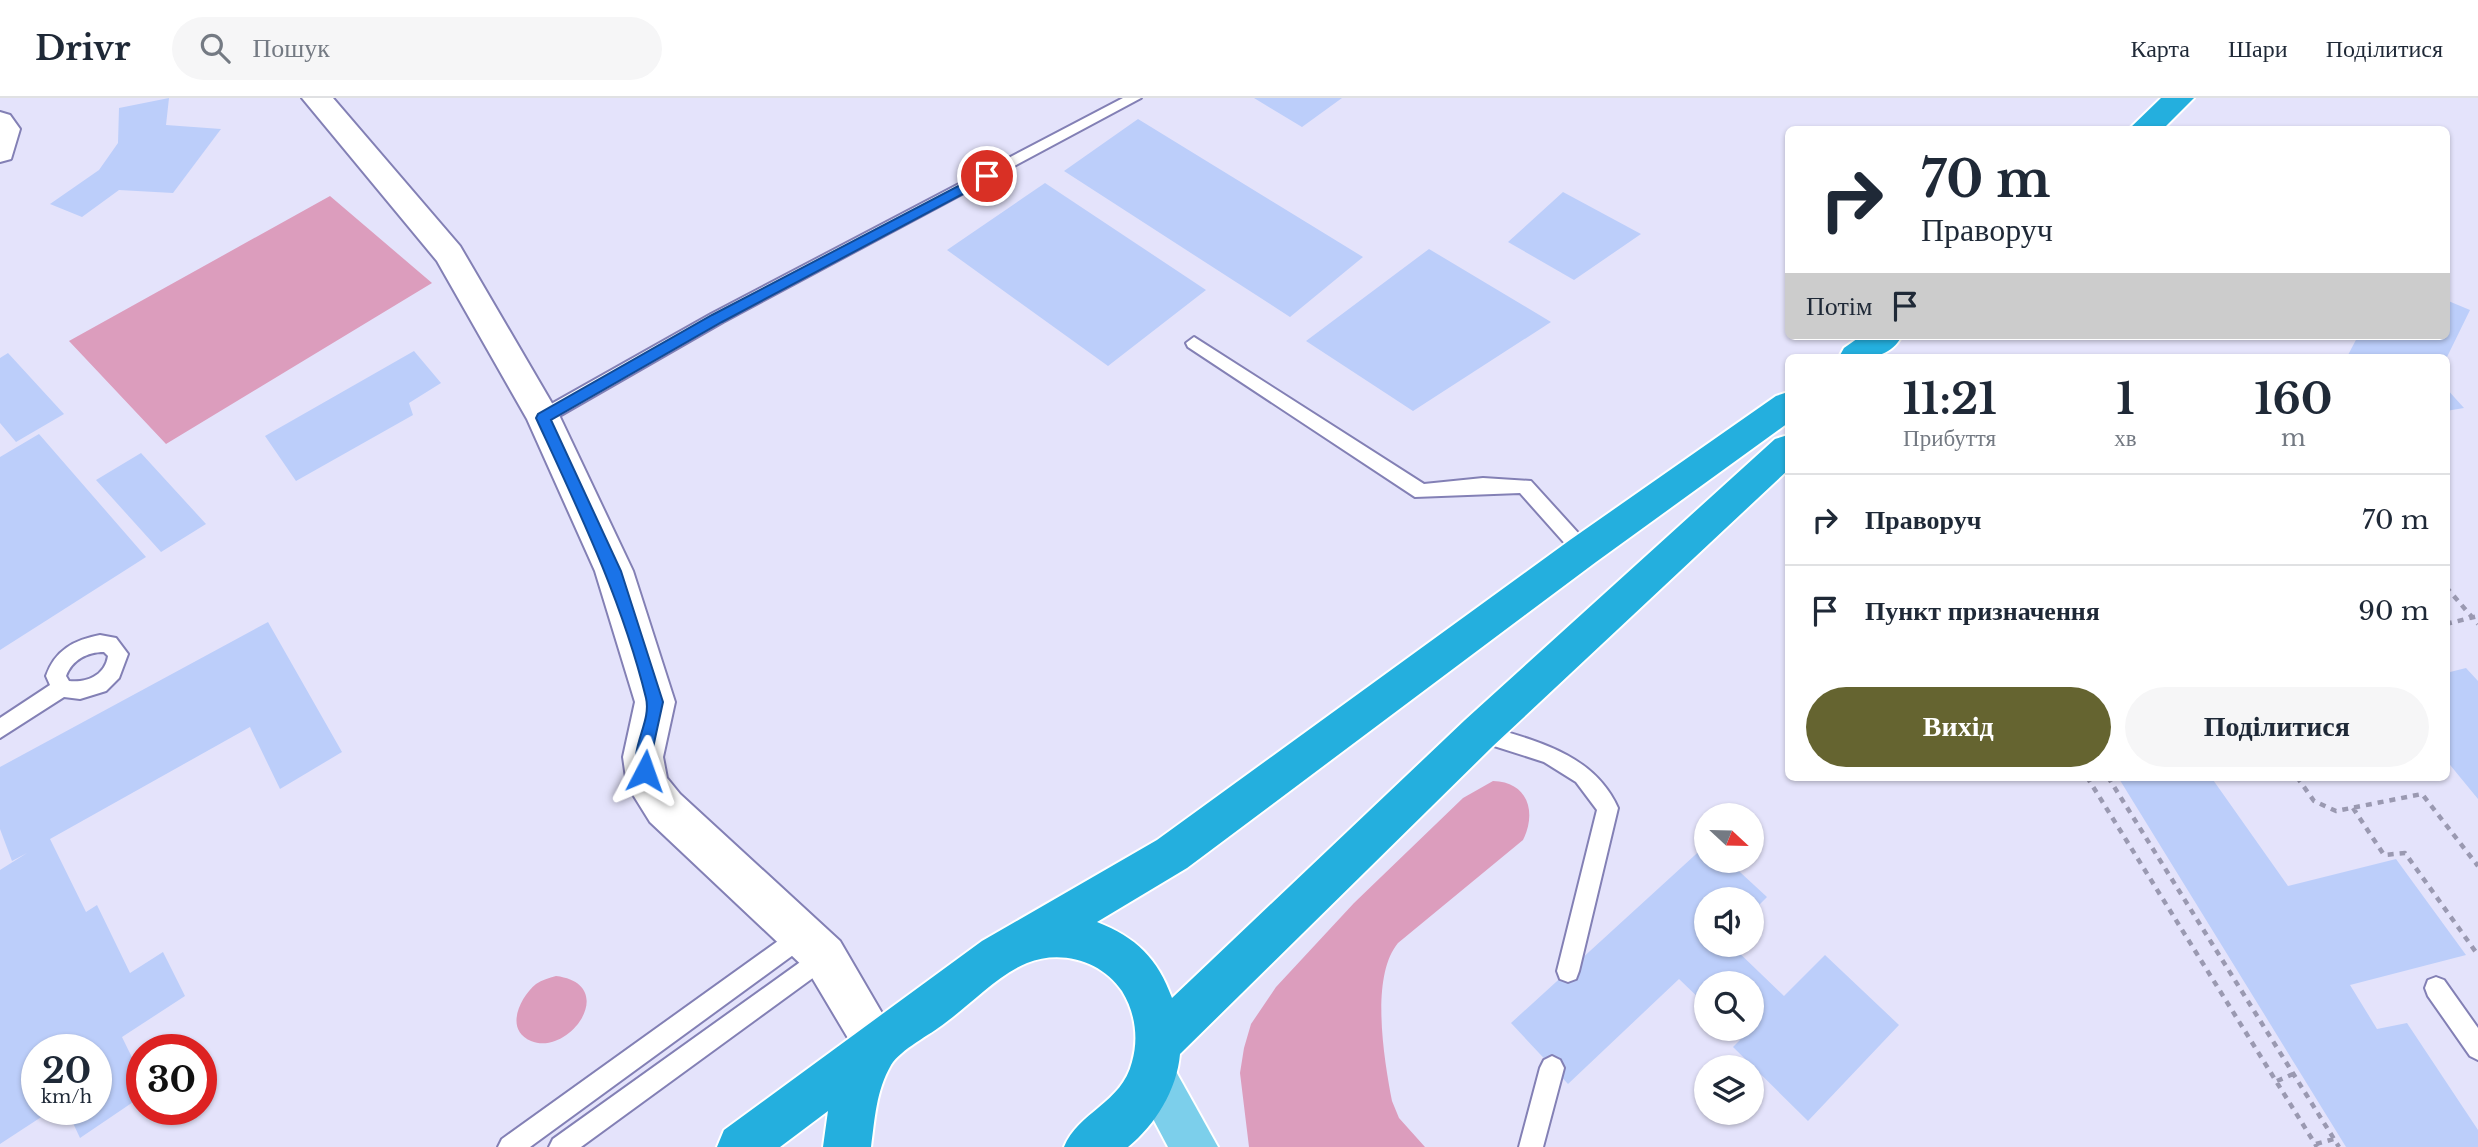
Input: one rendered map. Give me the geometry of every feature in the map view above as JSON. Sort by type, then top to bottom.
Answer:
[{"type":"highway","points":[[2148,126],[2179,98]]},
{"type":"highway","points":[[1860,354],[1879,340]]},
{"type":"highway","points":[[1891,354],[1907,340]]},
{"type":"highway","points":[[741,1147],[998,956],[1027,942],[1172,853],[1583,551],[1785,407]]},
{"type":"highway","points":[[1088,1147],[1110,1131],[1136,1106],[1156,1058],[1479,733],[1785,452]]},
{"type":"highway","points":[[1027,942],[1060,936],[1091,941],[1118,955],[1141,978],[1156,1007],[1156,1058]]},
{"type":"highway","points":[[847,1147],[855,1089],[877,1044]]},
{"type":"main road","points":[[1156,1058],[1194,1147]]},
{"type":"street","points":[[317,98],[449,254],[543,418],[614,571],[655,702],[643,757],[648,785],[665,808],[814,945],[877,1044]]},
{"type":"street","points":[[0,122],[5,129],[0,152]]},
{"type":"lane","points":[[543,418],[717,318],[1134,98]]},
{"type":"lane","points":[[1194,343],[1421,492],[1483,485],[1525,486],[1583,551]]},
{"type":"lane","points":[[0,729],[62,688]]},
{"type":"lane","points":[[1479,733],[1561,762],[1583,775],[1608,808],[1568,971]]},
{"type":"lane","points":[[510,1147],[814,945]]},
{"type":"lane","points":[[561,1147],[814,945]]},
{"type":"lane","points":[[2436,988],[2478,1048]]},
{"type":"lane","points":[[1531,1147],[1552,1068]]},
{"type":"path","points":[[2450,591],[2475,617],[2478,624]]},
{"type":"path","points":[[2450,623],[2475,617]]},
{"type":"path","points":[[2090,781],[2317,1146],[2334,1139]]},
{"type":"path","points":[[2111,781],[2339,1147]]},
{"type":"path","points":[[2300,781],[2314,801],[2336,811],[2422,794],[2478,866]]},
{"type":"path","points":[[2353,808],[2385,855],[2405,853],[2478,955]]},
{"type":"path","points":[[2277,1081],[2293,1074]]},
{"type":"shaded area","points":[[330,196],[432,283],[166,444],[69,341]]},
{"type":"shaded area","points":[[1493,781],[1514,787],[1526,800],[1529,819],[1523,840],[1398,943],[1389,958],[1384,976],[1383,1042],[1392,1101],[1399,1118],[1425,1147],[1249,1147],[1240,1073],[1251,1024],[1276,987],[1354,903],[1463,798]]},
{"type":"shaded area","points":[[556,976],[575,982],[585,992],[586,1004],[582,1018],[573,1030],[560,1039],[546,1043],[531,1041],[518,1029],[516,1022],[520,1005],[536,984]]},
{"type":"building","points":[[169,98],[166,125],[221,129],[173,193],[119,190],[82,217],[50,204],[99,170],[118,143],[119,108]]},
{"type":"building","points":[[1254,98],[1342,98],[1302,127]]},
{"type":"building","points":[[1138,119],[1363,257],[1290,317],[1064,171]]},
{"type":"building","points":[[1045,183],[1206,290],[1108,366],[947,250]]},
{"type":"building","points":[[1563,192],[1641,234],[1574,280],[1508,242]]},
{"type":"building","points":[[1429,249],[1551,322],[1413,411],[1306,341]]},
{"type":"building","points":[[2450,302],[2470,310],[2448,354],[2349,354],[2356,340],[2450,340]]},
{"type":"building","points":[[414,351],[441,383],[409,403],[413,415],[296,481],[265,436]]},
{"type":"building","points":[[8,353],[64,414],[16,442],[0,423],[0,358]]},
{"type":"building","points":[[2450,392],[2464,408],[2450,410]]},
{"type":"building","points":[[39,434],[146,557],[0,650],[0,457]]},
{"type":"building","points":[[141,453],[206,524],[161,552],[96,480]]},
{"type":"building","points":[[268,622],[342,752],[280,789],[250,727],[50,839],[86,912],[97,905],[130,973],[163,952],[185,996],[122,1037],[126,1045],[126,1107],[112,1116],[112,1034],[21,1034],[21,1125],[29,1125],[0,1144],[0,870],[27,853],[12,861],[0,829],[0,767]]},
{"type":"building","points":[[2466,668],[2478,681],[2478,799],[2450,765],[2450,672]]},
{"type":"building","points":[[2120,781],[2214,781],[2288,886],[2396,859],[2466,955],[2350,985],[2377,1029],[2407,1023],[2478,1130],[2478,1147],[2346,1147]]},
{"type":"building","points":[[1694,856],[1694,873],[1741,873],[1756,887],[1694,887],[1694,957],[1743,957],[1758,971],[1694,971],[1694,993],[1679,979],[1568,1084],[1511,1023]]},
{"type":"building","points":[[1825,955],[1899,1025],[1808,1121],[1764,1078],[1764,1055],[1741,1055],[1733,1047],[1739,1041],[1764,1041],[1764,977],[1784,996]]},
{"type":"building","points":[[74,1125],[99,1125],[80,1138]]},
{"type":"route","points":[[645,771],[643,757],[655,702],[614,571],[543,418],[717,318],[987,176]]}]
